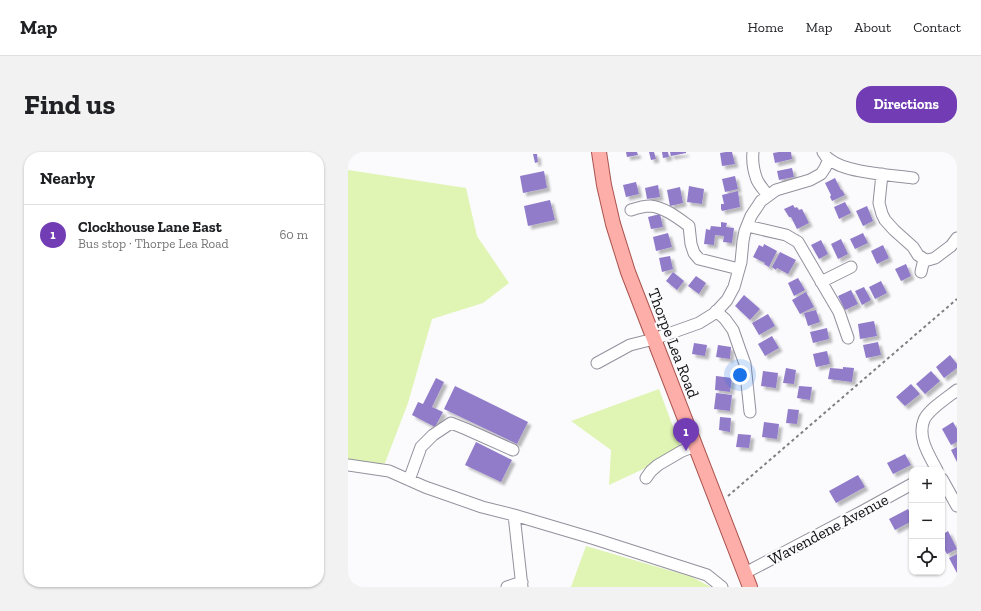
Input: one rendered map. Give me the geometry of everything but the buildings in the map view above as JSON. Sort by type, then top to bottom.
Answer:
[{"type":"main road","name":"Thorpe Lea Road","points":[[599,152],[604,185],[613,224],[628,272],[750,587]]},
{"type":"street","points":[[753,152],[752,158],[754,170],[758,182],[768,196]]},
{"type":"street","points":[[597,363],[630,345],[654,339],[699,323],[716,311],[727,300],[734,287],[741,262],[743,241],[747,226],[751,216],[761,201],[776,190],[810,180],[820,174],[825,168],[826,156]]},
{"type":"street","points":[[826,156],[836,164],[858,171],[913,178]]},
{"type":"street","points":[[882,174],[879,203],[882,214],[885,220],[918,255],[928,260],[936,258],[954,242]]},
{"type":"street","points":[[631,210],[643,206],[658,207],[689,226],[691,244],[694,253],[699,259],[739,269]]},
{"type":"street","points":[[747,226],[786,235],[798,242],[839,312],[848,338]]},
{"type":"street","points":[[922,272],[924,259]]},
{"type":"street","points":[[821,282],[852,267]]},
{"type":"street","points":[[716,311],[725,319],[733,330],[745,364],[750,412]]},
{"type":"street","points":[[935,467],[929,456],[922,436],[924,418],[957,390]]},
{"type":"street","points":[[409,480],[421,447],[433,435],[451,423],[513,450]]},
{"type":"street","points":[[646,478],[651,471],[658,466],[682,451],[695,446]]},
{"type":"street","points":[[348,465],[389,471],[425,487],[482,507],[595,539],[707,575],[722,587]]},
{"type":"street","points":[[945,484],[957,506]]},
{"type":"street","name":"Wavendene Avenue","points":[[745,573],[909,486]]},
{"type":"street","points":[[507,587],[522,585],[514,515]]},
{"type":"path","points":[[718,505],[957,299]]},
{"type":"green space","points":[[348,170],[466,188],[477,236],[509,283],[483,303],[432,319],[408,403],[385,463],[348,471]]},
{"type":"green space","points":[[659,389],[682,451],[609,485],[611,450],[571,421]]},
{"type":"green space","points":[[586,546],[692,577],[711,587],[571,587]]},
{"type":"place","name":"Clockhouse Lane East","points":[[686,451]]}]
